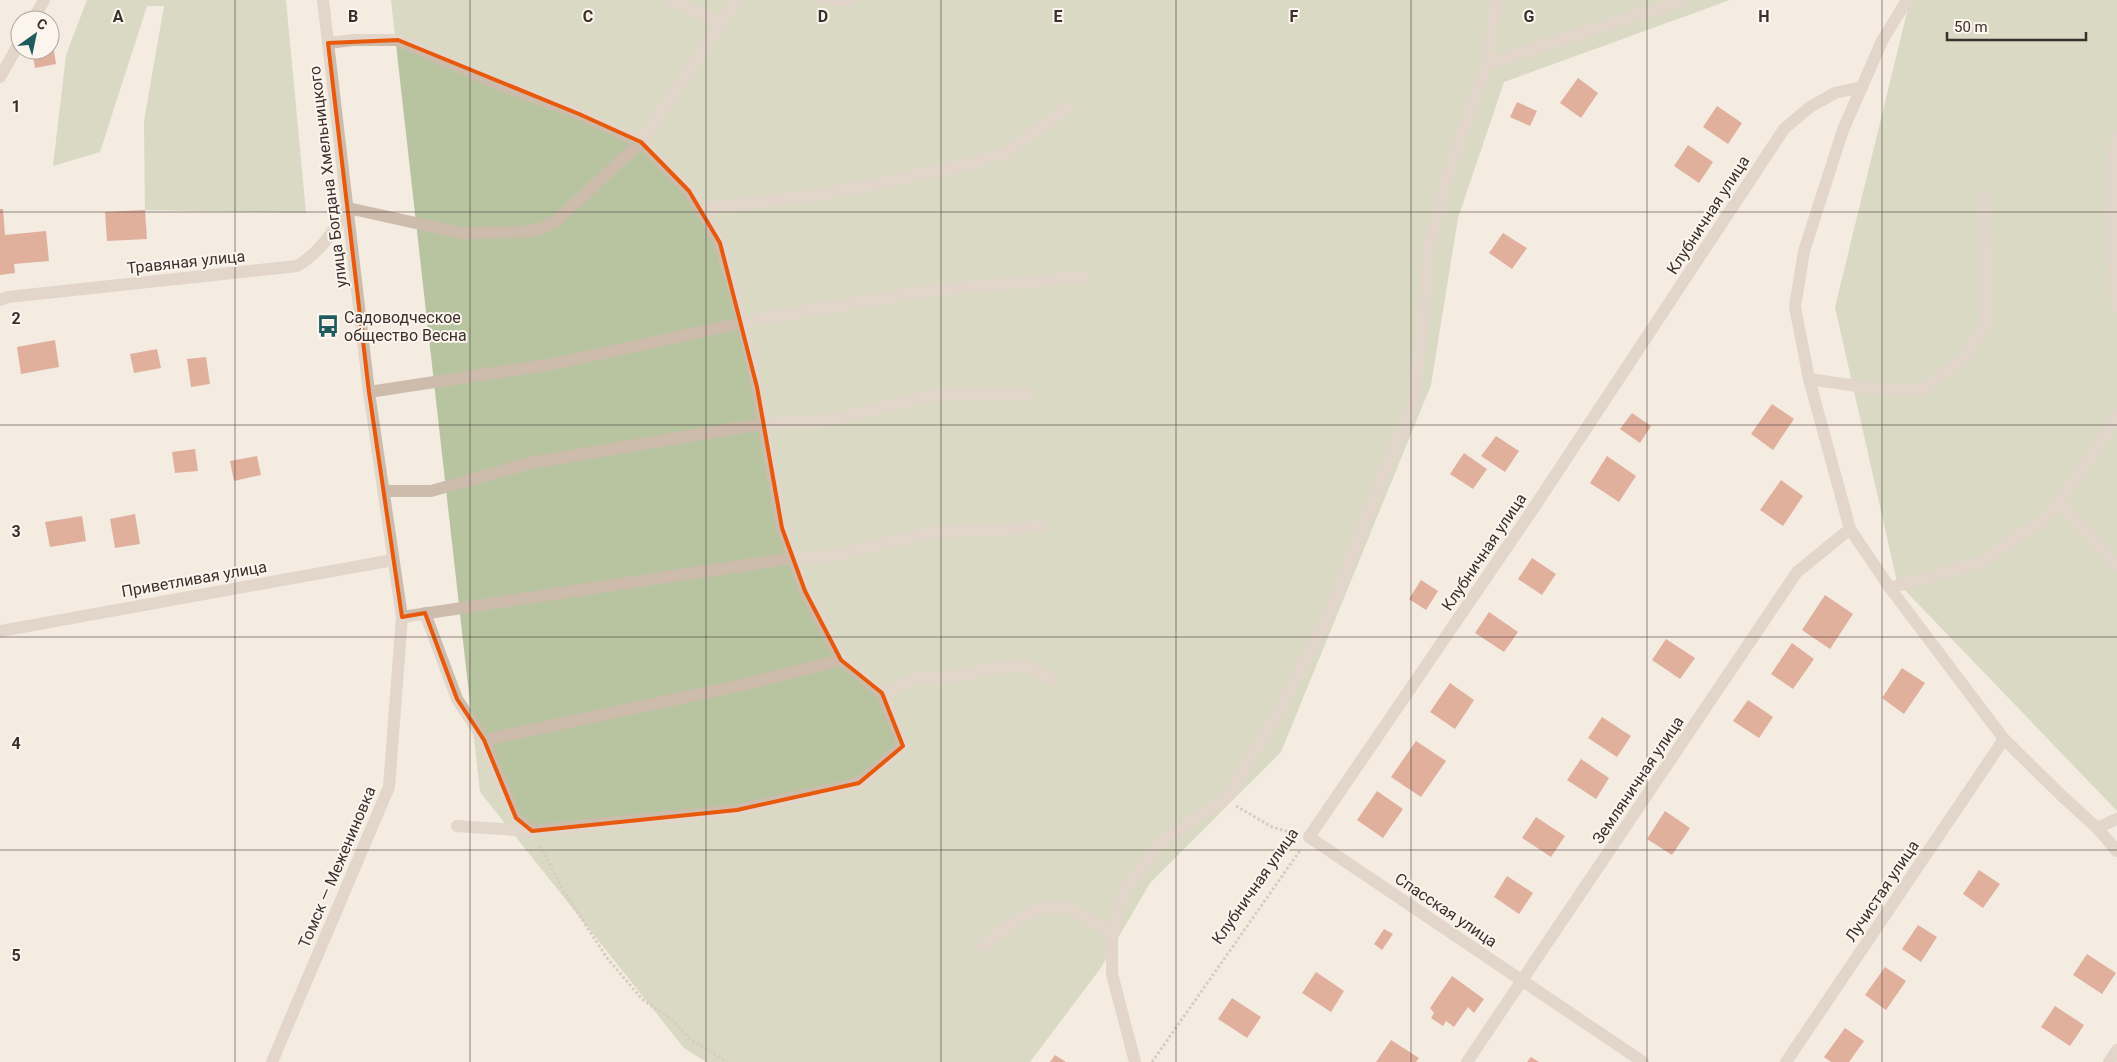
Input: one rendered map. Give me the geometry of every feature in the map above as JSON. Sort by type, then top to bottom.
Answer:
[{"type":"street","name":"улица Богдана Хмельницкого","points":[[323,0],[369,392],[402,617]]},
{"type":"street","points":[[671,0],[721,23]]},
{"type":"street","points":[[348,208],[461,233],[539,230],[556,221],[641,142],[737,0]]},
{"type":"street","points":[[822,0],[850,0]]},
{"type":"street","points":[[1135,1062],[1112,974],[1112,933],[1125,890],[1161,842],[1226,797],[1283,704],[1331,608],[1387,464],[1414,404],[1430,241],[1452,161],[1488,64],[1497,0]]},
{"type":"street","points":[[1488,64],[1683,0]]},
{"type":"street","points":[[1908,0],[1882,41],[1843,130],[1804,251],[1794,307],[1809,379],[1850,529],[1890,588],[2004,739],[2097,828],[2117,851]]},
{"type":"street","points":[[328,43],[353,40],[398,40],[496,83],[579,114],[641,142],[689,192],[720,243],[743,323],[764,424],[782,528],[804,591],[841,660],[882,693],[903,746],[859,783],[737,810],[532,831],[457,826]]},
{"type":"street","points":[[0,77],[10,60]]},
{"type":"street","name":"Клубничная улица","points":[[1309,837],[1533,509],[1784,129],[1810,107],[1835,93],[1862,87]]},
{"type":"street","points":[[701,209],[826,194],[967,165],[1006,152],[1068,108]]},
{"type":"street","points":[[2117,136],[2111,227],[2117,306]]},
{"type":"street","points":[[1809,379],[1877,388],[1921,390],[1965,357],[1986,322],[1984,198]]},
{"type":"street","name":"Травяная улица","points":[[0,300],[18,296],[297,266],[312,258],[327,242],[348,208]]},
{"type":"street","points":[[369,392],[552,364],[743,323],[935,290],[1084,277]]},
{"type":"street","points":[[383,492],[430,491],[530,462],[764,424],[825,421],[946,393],[1029,394]]},
{"type":"street","points":[[1890,588],[1981,562],[2047,518],[2096,451],[2117,415]]},
{"type":"street","points":[[2058,502],[2117,565]]},
{"type":"street","points":[[402,617],[793,558],[826,557],[936,532],[1042,527]]},
{"type":"street","name":"Земляничная улица","points":[[1467,1062],[1797,572],[1850,529]]},
{"type":"street","name":"Приветливая улица","points":[[0,631],[393,560]]},
{"type":"street","points":[[425,613],[457,699],[484,740],[516,818],[532,831]]},
{"type":"street","name":"Томск — Межениновка","points":[[272,1062],[389,786],[402,617]]},
{"type":"street","points":[[484,740],[747,684],[841,660]]},
{"type":"street","points":[[882,693],[916,679],[950,676],[1020,664],[1052,680]]},
{"type":"street","name":"Лучистая улица","points":[[1786,1062],[2004,739]]},
{"type":"street","points":[[2097,828],[2117,819]]},
{"type":"street","name":"Спасская улица","points":[[1309,837],[1643,1062]]},
{"type":"street","points":[[982,946],[1024,916],[1044,906],[1068,908],[1112,933]]},
{"type":"street","points":[[2109,1062],[2117,1050]]},
{"type":"path","points":[[1226,797],[1239,809],[1272,827],[1309,837]]},
{"type":"path","points":[[532,831],[563,890],[607,958],[642,999],[671,1019],[690,1039],[727,1062]]},
{"type":"path","name":"Клубничная улица","points":[[1152,1062],[1309,837]]},
{"type":"highlighted area","points":[[398,40],[579,114],[641,142],[689,191],[720,243],[757,387],[782,528],[805,591],[841,660],[882,693],[903,746],[859,783],[737,810],[532,831],[516,818],[484,740],[457,699],[425,613],[402,617],[369,392],[328,43]]},
{"type":"green space","points":[[87,0],[286,0],[306,213],[145,210],[144,121],[164,6],[147,6],[100,152],[53,166],[66,55]]},
{"type":"green space","points":[[391,0],[1730,0],[1504,82],[1458,218],[1431,385],[1281,752],[1150,883],[1100,969],[1030,1062],[706,1062],[684,1048],[480,792]]},
{"type":"green space","points":[[1910,0],[2117,0],[2117,811],[1897,582],[1835,307]]},
{"type":"building","points":[[34,60],[55,60],[56,64],[35,68]]},
{"type":"building","points":[[1578,78],[1598,93],[1581,118],[1560,103]]},
{"type":"building","points":[[1517,102],[1537,111],[1530,126],[1510,117]]},
{"type":"building","points":[[1717,106],[1742,123],[1728,144],[1703,127]]},
{"type":"building","points":[[1688,145],[1713,162],[1699,183],[1674,166]]},
{"type":"building","points":[[0,209],[3,209],[5,235],[46,231],[49,261],[14,264],[15,273],[0,275]]},
{"type":"building","points":[[145,210],[147,239],[107,241],[105,212]]},
{"type":"building","points":[[1503,233],[1527,248],[1512,269],[1489,253]]},
{"type":"building","points":[[55,340],[59,367],[21,374],[17,347]]},
{"type":"building","points":[[157,349],[161,368],[134,373],[130,354]]},
{"type":"building","points":[[206,357],[210,384],[191,387],[187,359]]},
{"type":"building","points":[[1772,404],[1794,419],[1773,450],[1751,434]]},
{"type":"building","points":[[1632,413],[1651,426],[1640,443],[1620,429]]},
{"type":"building","points":[[1496,436],[1519,451],[1505,472],[1481,456]]},
{"type":"building","points":[[195,449],[198,471],[175,473],[172,452]]},
{"type":"building","points":[[1464,453],[1487,469],[1473,489],[1450,474]]},
{"type":"building","points":[[257,456],[261,475],[234,481],[230,461]]},
{"type":"building","points":[[1607,456],[1636,476],[1619,502],[1590,483]]},
{"type":"building","points":[[1781,480],[1803,496],[1783,526],[1760,510]]},
{"type":"building","points":[[135,514],[140,544],[115,548],[110,519]]},
{"type":"building","points":[[82,516],[86,541],[50,547],[45,522]]},
{"type":"building","points":[[1532,558],[1556,574],[1542,595],[1518,579]]},
{"type":"building","points":[[1421,580],[1438,591],[1426,610],[1409,599]]},
{"type":"building","points":[[1825,595],[1853,614],[1830,649],[1802,630]]},
{"type":"building","points":[[1489,612],[1518,632],[1504,652],[1475,633]]},
{"type":"building","points":[[1666,639],[1695,658],[1680,679],[1652,660]]},
{"type":"building","points":[[1792,643],[1814,659],[1793,689],[1771,674]]},
{"type":"building","points":[[1902,668],[1925,683],[1904,714],[1882,698]]},
{"type":"building","points":[[1450,683],[1474,700],[1455,729],[1430,712]]},
{"type":"building","points":[[1748,700],[1773,717],[1759,738],[1733,721]]},
{"type":"building","points":[[1602,717],[1631,736],[1617,757],[1588,738]]},
{"type":"building","points":[[1416,741],[1446,761],[1421,797],[1391,777]]},
{"type":"building","points":[[1581,759],[1609,778],[1596,799],[1567,780]]},
{"type":"building","points":[[1377,791],[1403,809],[1383,838],[1357,820]]},
{"type":"building","points":[[1665,811],[1690,828],[1672,855],[1647,839]]},
{"type":"building","points":[[1536,817],[1565,836],[1551,857],[1522,838]]},
{"type":"building","points":[[1979,870],[2000,884],[1983,908],[1963,894]]},
{"type":"building","points":[[1507,876],[1533,893],[1519,914],[1494,897]]},
{"type":"building","points":[[1918,925],[1937,937],[1921,962],[1902,949]]},
{"type":"building","points":[[1384,929],[1393,934],[1382,950],[1374,944]]},
{"type":"building","points":[[2087,954],[2116,973],[2102,994],[2073,975]]},
{"type":"building","points":[[1885,967],[1906,981],[1886,1010],[1865,995]]},
{"type":"building","points":[[1316,972],[1344,991],[1331,1012],[1302,993]]},
{"type":"building","points":[[1452,976],[1484,999],[1474,1013],[1468,1007],[1454,1027],[1446,1021],[1443,1026],[1431,1018],[1434,1013],[1430,1008]]},
{"type":"building","points":[[1232,998],[1261,1017],[1247,1038],[1218,1019]]},
{"type":"building","points":[[2055,1006],[2084,1025],[2070,1046],[2041,1027]]},
{"type":"building","points":[[1845,1028],[1864,1041],[1849,1062],[1831,1062],[1824,1057]]},
{"type":"building","points":[[1391,1040],[1419,1058],[1416,1062],[1376,1062]]},
{"type":"building","points":[[1055,1055],[1066,1062],[1050,1062]]},
{"type":"building","points":[[1531,1057],[1539,1062],[1527,1062]]},
{"type":"place","name":"Садоводческое общество Весна","points":[[328,326]]}]
